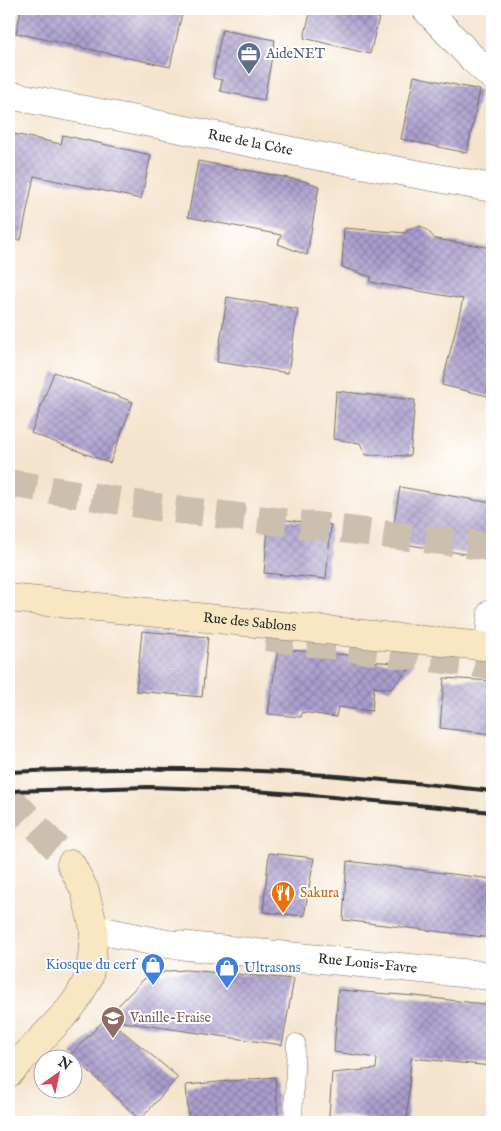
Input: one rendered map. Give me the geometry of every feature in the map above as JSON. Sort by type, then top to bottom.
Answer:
[{"type":"main road","name":"Rue des Sablons","points":[[9,598],[491,646]]},
{"type":"main road","points":[[9,1073],[68,1011],[78,998],[89,977],[94,929],[85,891],[71,864]]},
{"type":"street","points":[[426,9],[473,59],[492,76]]},
{"type":"street","name":"Rue de la Côte","points":[[9,95],[307,154],[492,188]]},
{"type":"street","points":[[491,646],[492,613]]},
{"type":"street","name":"Rue Louis-Favre","points":[[94,929],[167,944],[492,976]]},
{"type":"lane","points":[[293,1122],[296,1043]]},
{"type":"building","points":[[21,9],[183,9],[170,67],[16,33]]},
{"type":"building","points":[[311,9],[381,9],[370,54],[304,38]]},
{"type":"building","points":[[222,30],[275,40],[264,100],[220,91],[222,80],[213,78]]},
{"type":"building","points":[[414,76],[480,90],[467,153],[401,139]]},
{"type":"building","points":[[9,133],[61,144],[63,135],[151,155],[141,199],[34,176],[21,240],[9,239]]},
{"type":"building","points":[[198,161],[304,181],[319,186],[307,255],[278,244],[281,235],[188,217]]},
{"type":"building","points":[[421,226],[435,239],[492,248],[492,397],[442,385],[463,299],[370,282],[371,277],[342,267],[344,228],[406,233],[409,229]]},
{"type":"building","points":[[227,297],[298,309],[288,373],[217,362]]},
{"type":"building","points":[[54,372],[133,402],[110,463],[31,433]]},
{"type":"building","points":[[336,391],[415,400],[410,456],[366,455],[360,443],[333,439]]},
{"type":"building","points":[[400,487],[492,503],[492,517],[485,557],[391,542]]},
{"type":"building","points":[[269,518],[331,525],[326,579],[264,573]]},
{"type":"building","points":[[142,631],[208,637],[202,697],[136,691]]},
{"type":"building","points":[[278,649],[361,656],[365,661],[414,664],[391,689],[374,687],[372,711],[338,707],[336,717],[302,712],[301,717],[268,714]]},
{"type":"building","points":[[444,678],[492,681],[492,734],[440,728]]},
{"type":"building","points":[[269,853],[314,858],[304,916],[263,912]]},
{"type":"building","points":[[347,861],[492,879],[492,938],[343,920]]},
{"type":"building","points":[[186,970],[294,979],[282,1045],[109,1020],[178,1077],[140,1120],[82,1065],[82,1048],[77,1048],[144,979],[168,971]]},
{"type":"building","points":[[338,990],[492,1005],[492,1066],[411,1058],[407,1122],[329,1116],[332,1073],[376,1069],[377,1058],[334,1052]]},
{"type":"building","points":[[275,1077],[278,1116],[189,1122],[186,1085]]},
{"type":"tunnel","points":[[9,483],[156,507],[492,547]]},
{"type":"tunnel","points":[[266,637],[492,666]]},
{"type":"tunnel","points":[[9,797],[71,864]]},
{"type":"railway","points":[[9,772],[152,769],[260,771],[492,791]]},
{"type":"railway","points":[[9,791],[149,787],[241,790],[492,812]]},
{"type":"place","name":"AideNET","points":[[249,75]]},
{"type":"place","name":"Sakura","points":[[283,914]]},
{"type":"place","name":"Kiosque du cerf","points":[[153,986]]},
{"type":"place","name":"Ultrasons","points":[[227,989]]},
{"type":"place","name":"Vanille-Fraise","points":[[113,1039]]}]
